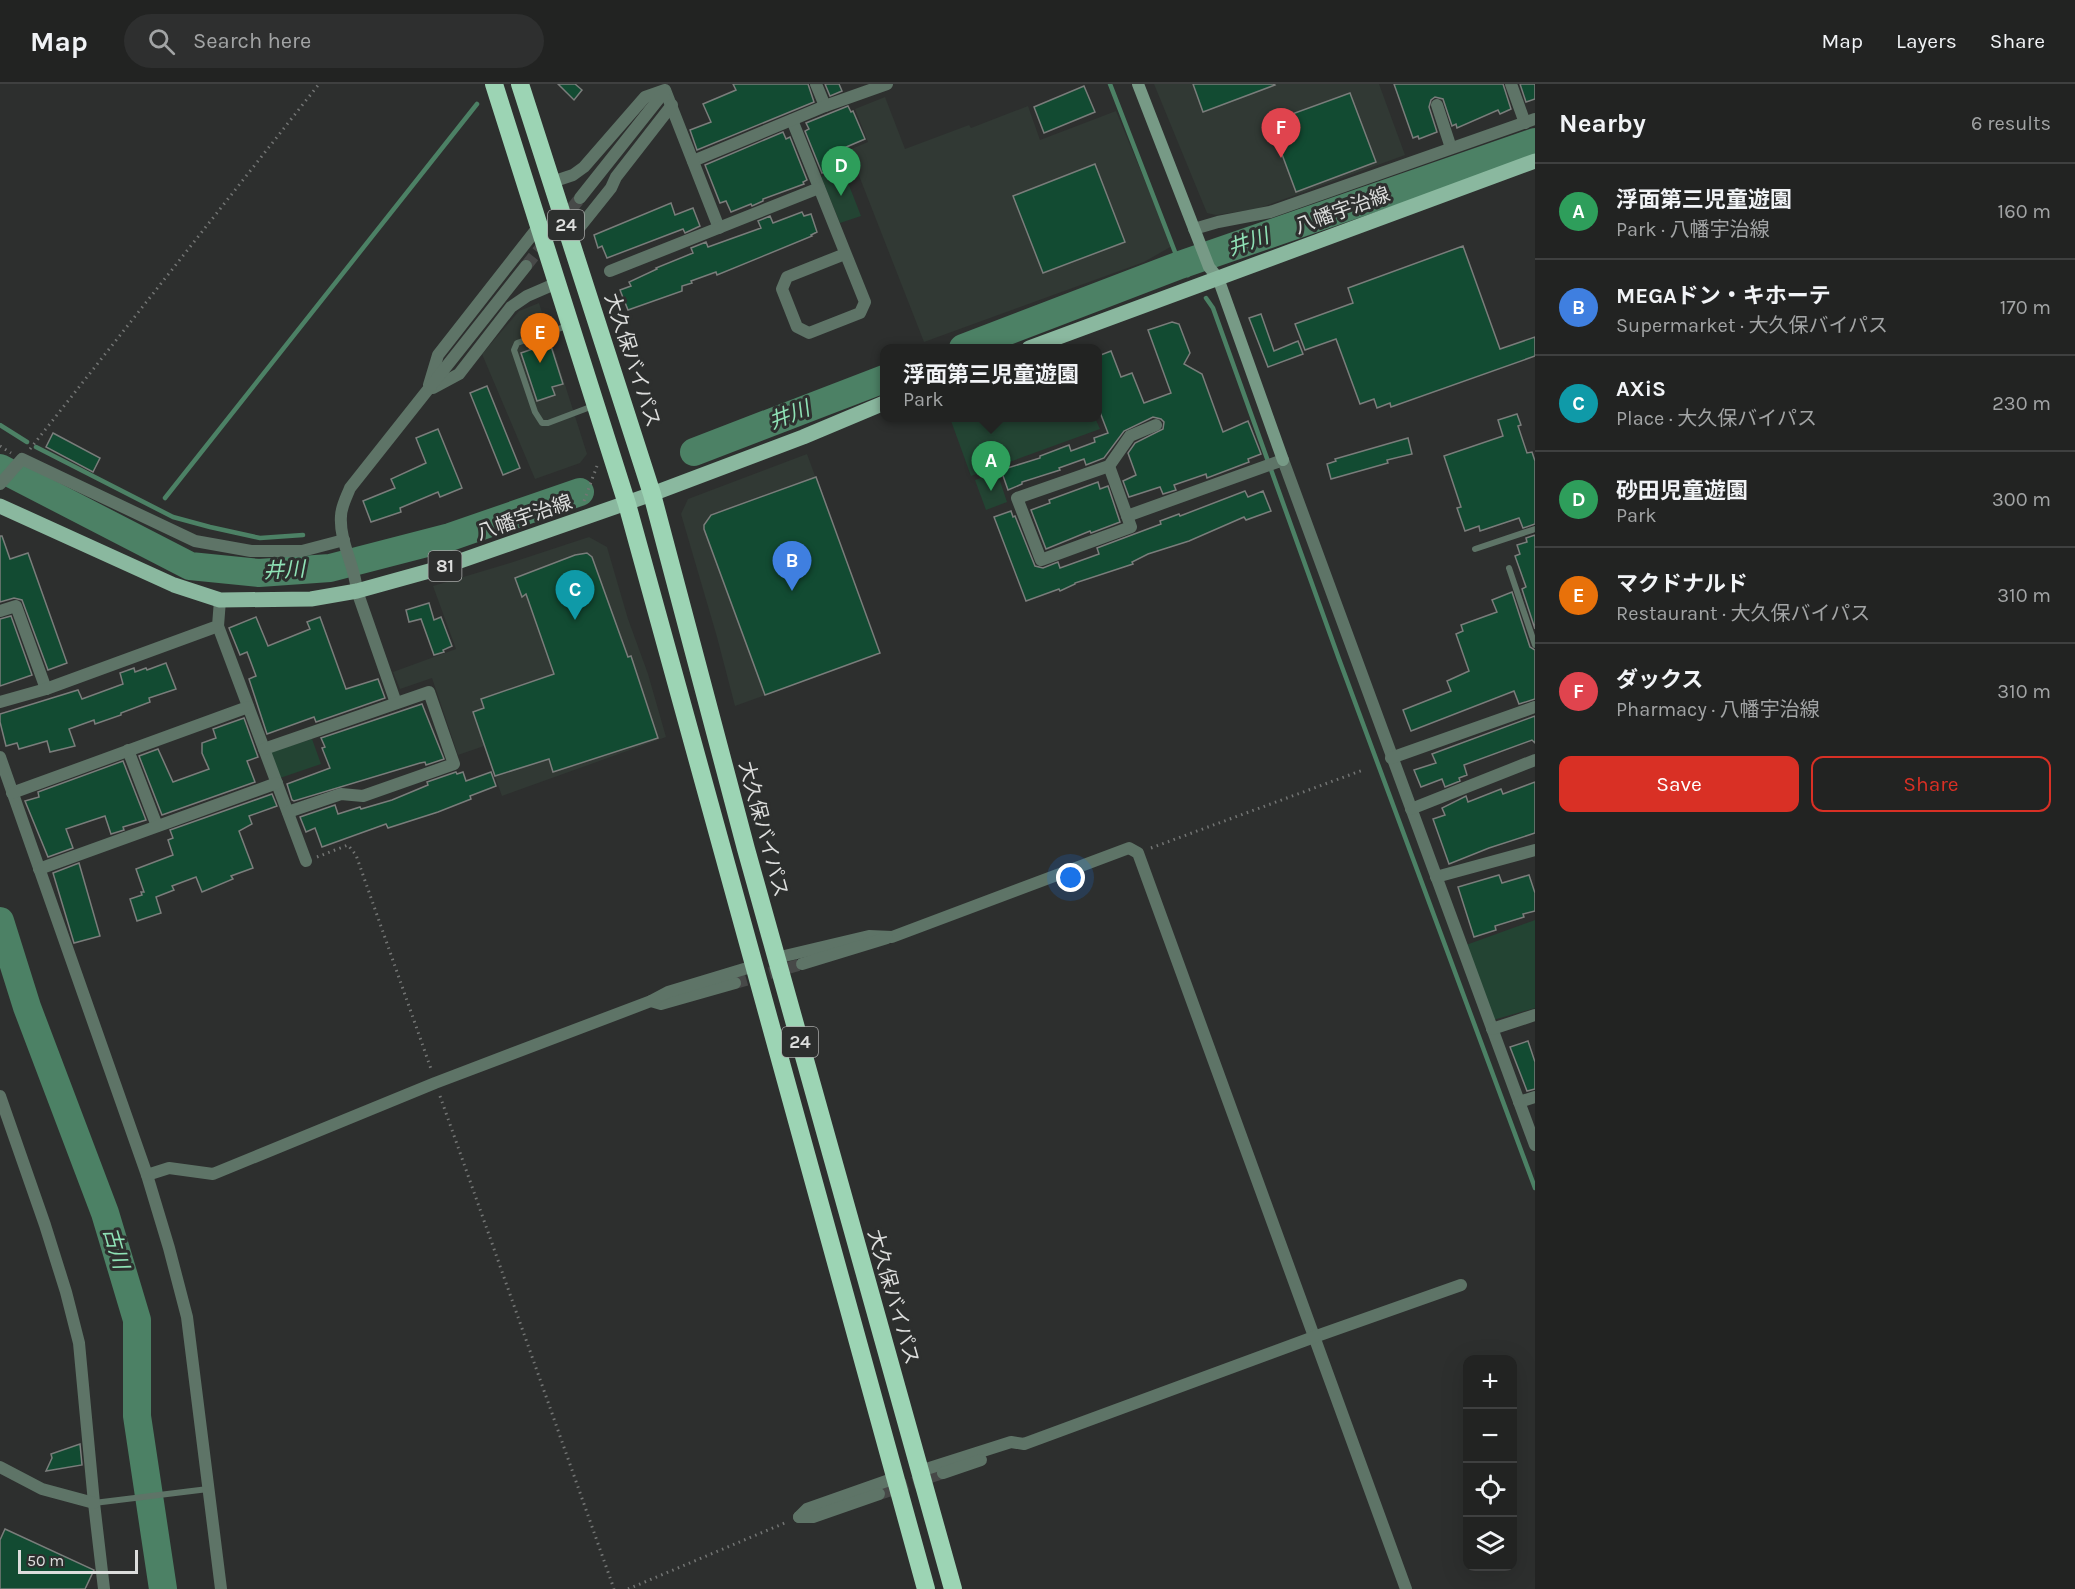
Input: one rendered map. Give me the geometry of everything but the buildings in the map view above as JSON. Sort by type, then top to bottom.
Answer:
[{"type":"highway","name":"24","points":[[494,84],[627,504],[926,1589]]},
{"type":"highway","name":"大久保バイパス","points":[[520,84],[652,494],[746,849],[953,1589]]},
{"type":"main road","name":"八幡宇治線","points":[[1039,344],[1214,272],[1535,161]]},
{"type":"main road","name":"八幡宇治線","points":[[0,506],[174,585],[220,600],[311,599],[356,585],[440,568],[627,504],[880,405]]},
{"type":"street","points":[[816,84],[825,106]]},
{"type":"street","points":[[852,84],[857,96]]},
{"type":"street","points":[[693,161],[825,106],[887,84]]},
{"type":"street","points":[[1138,84],[1196,233],[1214,272],[1278,462],[1411,809],[1535,1146]]},
{"type":"street","points":[[1196,233],[1270,212],[1530,121],[1510,84]]},
{"type":"street","points":[[552,182],[573,175],[584,167],[645,97],[668,87]]},
{"type":"street","points":[[668,87],[672,105],[720,228]]},
{"type":"street","points":[[580,198],[668,87]]},
{"type":"street","points":[[571,238],[672,105]]},
{"type":"street","points":[[1437,105],[1451,148]]},
{"type":"street","points":[[792,120],[864,302],[860,313],[809,333],[797,327],[782,289],[788,277],[845,254]]},
{"type":"street","points":[[610,271],[819,188]]},
{"type":"street","points":[[426,392],[438,355],[539,226]]},
{"type":"street","points":[[396,703],[356,585],[340,515],[350,488],[526,266]]},
{"type":"street","points":[[426,392],[459,374],[511,308],[527,296],[557,283]]},
{"type":"street","points":[[1109,466],[1131,527],[1041,560],[1017,498],[1109,466],[1130,435],[1156,425]]},
{"type":"street","points":[[0,484],[22,459],[195,541],[251,551],[302,551],[344,540]]},
{"type":"street","points":[[1127,516],[1278,462]]},
{"type":"street","points":[[220,600],[218,626],[306,861]]},
{"type":"street","points":[[0,611],[16,606],[46,689]]},
{"type":"street","points":[[0,702],[46,689],[218,626]]},
{"type":"street","points":[[264,749],[429,692],[454,764],[363,796],[341,794],[288,812]]},
{"type":"street","points":[[12,792],[248,707]]},
{"type":"street","points":[[1391,758],[1535,707]]},
{"type":"street","points":[[128,750],[157,826]]},
{"type":"street","points":[[0,757],[147,1175],[169,1248],[187,1317],[221,1589]]},
{"type":"street","points":[[1411,809],[1535,760]]},
{"type":"street","points":[[39,869],[277,783]]},
{"type":"street","points":[[802,964],[874,944],[1129,848],[1138,853],[1406,1589]]},
{"type":"street","points":[[1436,877],[1535,850]]},
{"type":"street","points":[[776,958],[869,936],[892,937]]},
{"type":"street","points":[[147,1175],[169,1168],[213,1174],[435,1083],[651,1001],[668,992],[754,966]]},
{"type":"street","points":[[651,1001],[661,1004],[735,983]]},
{"type":"street","points":[[1492,1029],[1535,1016]]},
{"type":"street","points":[[0,1096],[45,1225],[79,1343],[100,1502],[104,1589]]},
{"type":"street","points":[[1519,1102],[1535,1097]]},
{"type":"street","points":[[943,1473],[1011,1450],[1314,1336],[1461,1285]]},
{"type":"street","points":[[920,1471],[1011,1442],[1024,1444]]},
{"type":"street","points":[[0,1467],[42,1489],[100,1502]]},
{"type":"street","points":[[799,1517],[807,1509],[895,1478]]},
{"type":"street","points":[[799,1517],[813,1516],[879,1494]]},
{"type":"lane","points":[[571,325],[521,342],[515,345],[514,350],[535,412],[542,423],[548,423],[596,405]]},
{"type":"lane","points":[[1475,549],[1535,529]]},
{"type":"lane","points":[[1509,568],[1535,645]]},
{"type":"lane","points":[[100,1502],[207,1489]]},
{"type":"path","points":[[22,459],[319,84]]},
{"type":"path","points":[[584,501],[598,464],[598,458]]},
{"type":"path","points":[[1138,853],[1363,770]]},
{"type":"path","points":[[306,861],[348,845],[356,855],[614,1589]]},
{"type":"path","points":[[628,1589],[799,1517]]},
{"type":"shaded area","points":[[1154,84],[1379,84],[1405,155],[1257,209],[1216,215],[1207,213]]},
{"type":"shaded area","points":[[885,97],[905,149],[969,125],[971,128],[1028,106],[1040,140],[1116,111],[1172,246],[1144,262],[924,342],[849,150],[868,142],[855,109]]},
{"type":"shaded area","points":[[539,303],[587,454],[580,463],[535,479],[482,354],[519,311]]},
{"type":"shaded area","points":[[807,454],[880,653],[735,706],[681,514],[688,499]]},
{"type":"shaded area","points":[[589,537],[607,547],[666,737],[502,796],[484,746],[458,755],[432,678],[400,689],[393,672],[456,649],[433,586]]},
{"type":"green space","points":[[843,170],[861,216],[840,223],[821,177]]},
{"type":"green space","points":[[951,422],[1097,422],[1100,429],[971,476]]},
{"type":"green space","points":[[997,472],[1007,502],[986,510],[975,480]]},
{"type":"green space","points":[[312,739],[321,764],[280,778],[271,752]]},
{"type":"green space","points":[[1535,920],[1535,1008],[1493,1020],[1466,945]]},
{"type":"waterway","points":[[1110,84],[1180,265],[1188,275]]},
{"type":"waterway","points":[[165,498],[477,104]]},
{"type":"waterway","name":"井川","points":[[973,344],[1180,265],[1535,142]]},
{"type":"waterway","points":[[1206,298],[1213,308],[1339,659],[1535,1188]]},
{"type":"waterway","name":"井川","points":[[694,452],[880,381]]},
{"type":"waterway","points":[[0,425],[27,442]]},
{"type":"waterway","points":[[36,447],[173,517],[260,538],[303,535]]},
{"type":"waterway","name":"井川","points":[[0,468],[190,566],[259,573],[330,568],[450,537],[580,492]]},
{"type":"waterway","name":"古川","points":[[0,921],[27,1007],[105,1213],[137,1320],[137,1416],[163,1589]]},
{"type":"tunnel","points":[[526,266],[580,198]]},
{"type":"tunnel","points":[[735,983],[802,964]]},
{"type":"tunnel","points":[[879,1494],[943,1473]]},
{"type":"place","name":"ダックス","points":[[1281,158]]},
{"type":"place","name":"砂田児童遊園","points":[[841,196]]},
{"type":"place","name":"マクドナルド","points":[[540,363]]},
{"type":"place","name":"浮面第三児童遊園","points":[[991,491]]},
{"type":"place","name":"MEGAドン・キホーテ","points":[[792,591]]},
{"type":"place","name":"AXiS","points":[[575,620]]}]
